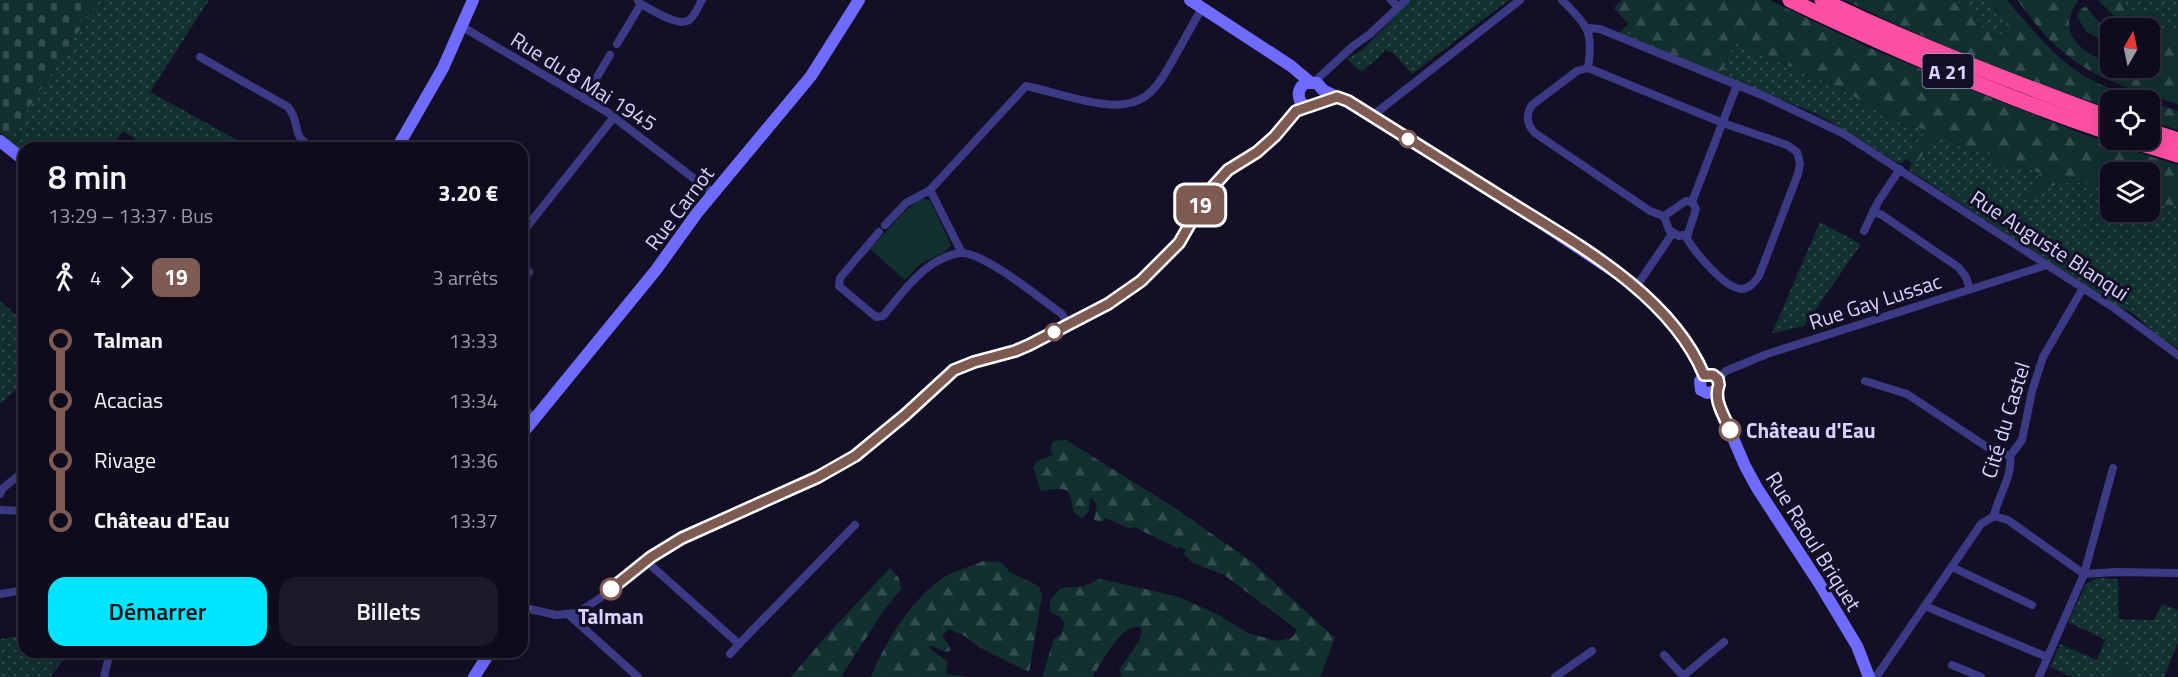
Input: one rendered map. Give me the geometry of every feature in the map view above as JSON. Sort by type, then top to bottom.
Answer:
[{"type":"highway","name":"A 21","points":[[1790,0],[1988,88],[2100,129]]},
{"type":"highway","name":"A 21","points":[[1822,0],[1977,68],[2100,114]]},
{"type":"highway","points":[[2160,134],[2178,140]]},
{"type":"highway","points":[[2160,149],[2178,155]]},
{"type":"main road","points":[[400,142],[443,68],[473,0]]},
{"type":"main road","name":"Rue Carnot","points":[[528,428],[656,270],[713,193],[811,76],[860,0]]},
{"type":"main road","points":[[1190,0],[1337,97],[1372,116],[1514,205],[1636,287],[1666,315],[1683,337],[1704,375]]},
{"type":"main road","points":[[1296,69],[1302,103],[1314,105],[1337,97]]},
{"type":"main road","points":[[1299,94],[1303,84],[1317,83]]},
{"type":"main road","points":[[1314,105],[1323,96],[1317,83]]},
{"type":"main road","points":[[0,141],[18,155]]},
{"type":"main road","points":[[1704,375],[1713,375],[1717,385],[1710,394],[1701,390],[1700,381],[1704,375]]},
{"type":"main road","name":"Rue Raoul Briquet","points":[[1717,385],[1718,403],[1745,466],[1857,646],[1869,677]]},
{"type":"main road","points":[[474,677],[486,658]]},
{"type":"street","points":[[617,44],[639,2],[677,22],[684,23],[691,19],[702,0]]},
{"type":"street","points":[[1391,0],[1398,8]]},
{"type":"street","points":[[1317,83],[1353,46],[1370,34],[1406,0]]},
{"type":"street","points":[[1372,116],[1520,0]]},
{"type":"street","points":[[1562,0],[1587,28],[1590,41],[1588,68]]},
{"type":"street","points":[[1068,324],[1062,314],[1003,272],[974,255],[962,253],[947,256],[928,267],[917,275],[883,316],[876,317],[839,286],[840,278],[906,203],[930,190],[1026,86],[1105,104],[1132,103],[1145,97],[1160,83],[1202,8]]},
{"type":"street","name":"Rue du 8 Mai 1945","points":[[461,26],[614,117],[713,193]]},
{"type":"street","name":"Rue Auguste Blanqui","points":[[1587,28],[1600,29],[1822,122],[1900,169],[2131,319],[2178,355]]},
{"type":"street","points":[[584,99],[610,55]]},
{"type":"street","points":[[200,57],[288,107],[294,115],[298,138],[302,142]]},
{"type":"street","points":[[1664,216],[1650,211],[1530,128],[1528,110],[1532,105],[1577,71],[1588,68],[1723,123],[1787,146],[1797,152],[1800,163],[1798,174],[1759,276],[1752,285],[1743,289],[1732,287],[1724,282],[1689,244],[1684,235]]},
{"type":"street","points":[[1692,202],[1737,85]]},
{"type":"street","points":[[528,609],[556,615],[577,613],[646,561],[682,538],[818,477],[855,456],[954,370],[1015,351],[1123,294],[1157,267],[1179,243],[1198,208],[1218,180],[1228,170],[1257,152],[1275,136],[1296,111],[1299,94]]},
{"type":"street","points":[[1296,111],[1314,105]]},
{"type":"street","points":[[528,225],[614,117]]},
{"type":"street","points":[[1864,231],[1873,211],[1900,169]]},
{"type":"street","points":[[930,190],[962,253]]},
{"type":"street","points":[[1664,216],[1686,201],[1692,202]]},
{"type":"street","points":[[1664,216],[1666,225],[1672,234],[1679,236],[1688,234],[1696,209],[1692,202]]},
{"type":"street","points":[[1873,211],[1958,267],[1966,277],[1970,289]]},
{"type":"street","points":[[1636,287],[1672,234]]},
{"type":"street","name":"Rue Gay Lussac","points":[[1717,385],[1726,371],[1767,354],[2047,265]]},
{"type":"street","name":"Cité du Castel","points":[[1876,677],[1981,524],[1994,516],[1996,505],[2012,468],[2010,456],[2022,440],[2032,391],[2043,357],[2083,288]]},
{"type":"street","points":[[1865,381],[1907,394],[1987,447],[2010,456]]},
{"type":"street","points":[[528,412],[534,421]]},
{"type":"street","points":[[2039,677],[2084,574],[2113,468]]},
{"type":"street","points":[[0,494],[2,489],[18,476]]},
{"type":"street","points":[[0,510],[18,511]]},
{"type":"street","points":[[1994,516],[2008,520],[2084,574],[2178,573]]},
{"type":"street","points":[[730,654],[855,525]]},
{"type":"street","points":[[646,561],[739,644]]},
{"type":"street","points":[[1952,567],[2032,605]]},
{"type":"street","points":[[0,594],[18,591]]},
{"type":"street","points":[[1925,606],[2047,657]]},
{"type":"street","points":[[569,615],[638,677]]},
{"type":"street","points":[[1664,655],[1683,676],[1724,642]]},
{"type":"street","points":[[1555,677],[1592,651]]},
{"type":"street","points":[[104,677],[108,658]]},
{"type":"street","points":[[1952,665],[1981,677]]},
{"type":"green space","points":[[0,0],[99,0],[8,140],[0,133]]},
{"type":"green space","points":[[99,0],[209,0],[150,92],[241,142],[140,142],[123,131],[115,142],[18,142],[18,148],[8,140]]},
{"type":"green space","points":[[1411,0],[1509,0],[1412,74],[1393,53],[1385,50],[1361,72],[1347,59],[1362,50]]},
{"type":"green space","points":[[1622,0],[1769,0],[1870,48],[2100,140],[2100,150],[2130,150],[2178,165],[2178,206],[2160,204],[2160,162],[2100,162],[2100,186],[2078,182],[2059,184],[2041,194],[2034,203],[2027,199],[2040,173],[2020,166],[1999,169],[1989,151],[1969,153],[1941,133],[1915,165],[1904,158],[1927,130],[1895,121],[1839,88],[1734,42],[1721,75],[1665,53],[1661,48],[1643,40],[1614,8]]},
{"type":"green space","points":[[1845,0],[1952,0],[1963,5],[1986,31],[1999,38],[2009,20],[1985,0],[2007,0],[2065,62],[2088,78],[2115,90],[2100,90],[2100,104],[1976,58]]},
{"type":"green space","points":[[1952,0],[1985,0],[2009,20],[2000,38],[1986,31],[1963,5]]},
{"type":"green space","points":[[2017,0],[2078,0],[2071,14],[2070,30],[2083,49],[2100,58],[2100,76],[2067,55],[2040,29]]},
{"type":"green space","points":[[2098,0],[2119,0],[2123,8],[2153,13],[2154,18],[2116,18]]},
{"type":"green space","points":[[2119,0],[2178,0],[2178,33],[2160,28],[2160,18],[2154,18],[2153,13],[2122,8]]},
{"type":"green space","points":[[2086,7],[2100,22],[2100,39],[2086,32],[2077,16],[2081,8]]},
{"type":"green space","points":[[1629,23],[1643,40],[1661,48],[1665,53],[1619,33]]},
{"type":"green space","points":[[2160,28],[2178,33],[2178,104],[2160,98],[2160,90],[2134,90],[2104,78],[2160,78]]},
{"type":"green space","points":[[1734,42],[1839,88],[1895,121],[1928,130],[1902,163],[1896,162],[1819,115],[1721,75]]},
{"type":"green space","points":[[2160,105],[2178,111],[2178,130],[2160,124]]},
{"type":"green space","points":[[1940,133],[1969,153],[1989,151],[1999,169],[2020,166],[2041,173],[2027,199],[2034,203],[2050,188],[2059,184],[2079,182],[2100,186],[2100,222],[2160,222],[2160,204],[2178,206],[2178,348],[2156,334],[2133,314],[2117,306],[1909,170],[1911,163],[1915,165]]},
{"type":"green space","points":[[920,198],[930,200],[951,245],[946,251],[919,265],[905,280],[870,249]]},
{"type":"green space","points":[[1820,222],[1861,244],[1804,326],[1772,333]]},
{"type":"green space","points":[[0,301],[18,317],[18,388],[0,404]]},
{"type":"green space","points":[[1066,440],[1175,508],[1252,562],[1335,638],[1320,677],[1122,677],[1119,670],[1139,641],[1142,632],[1140,627],[1132,628],[1118,638],[1092,677],[1042,677],[1054,639],[1061,634],[1065,624],[1060,617],[1050,612],[1050,600],[1061,588],[1084,586],[1100,579],[1176,596],[1217,614],[1248,633],[1276,641],[1291,638],[1296,629],[1224,575],[1193,563],[1184,554],[1186,550],[1177,548],[1134,527],[1131,529],[1106,518],[1101,522],[1094,520],[1097,506],[1093,499],[1090,498],[1089,511],[1082,519],[1073,511],[1068,492],[1061,489],[1041,491],[1033,468],[1037,461],[1053,455],[1050,451],[1053,441]]},
{"type":"green space","points":[[983,561],[1001,562],[1010,572],[1039,586],[1042,596],[1029,672],[949,629],[942,635],[952,650],[945,652],[930,645],[929,648],[948,662],[946,674],[969,677],[871,677],[883,650],[899,624],[918,600],[945,577]]},
{"type":"green space","points":[[890,568],[899,578],[901,589],[882,613],[841,677],[791,677],[826,636]]},
{"type":"green space","points":[[2097,578],[2118,579],[2119,619],[2154,620],[2162,604],[2178,610],[2178,643],[2164,677],[2072,677],[2050,667],[2060,644],[2097,660],[2105,640],[2068,622],[2086,584]]},
{"type":"green space","points":[[18,636],[18,658],[65,658],[50,677],[0,677],[0,639]]},
{"type":"green space","points":[[2126,666],[2130,677],[2110,677],[2109,672]]},
{"type":"bus line","name":"19","points":[[611,589],[651,557],[682,538],[818,477],[855,456],[905,415],[954,370],[1029,345],[1123,294],[1169,256],[1209,191],[1228,170],[1257,152],[1275,136],[1296,111],[1337,97],[1348,101],[1514,205],[1636,287],[1666,315],[1683,337],[1704,375],[1713,375],[1718,379],[1719,385],[1716,391],[1718,403],[1730,430]]},
{"type":"place","name":"Château d'Eau","points":[[1730,430]]},
{"type":"place","name":"Talman","points":[[611,589]]}]
